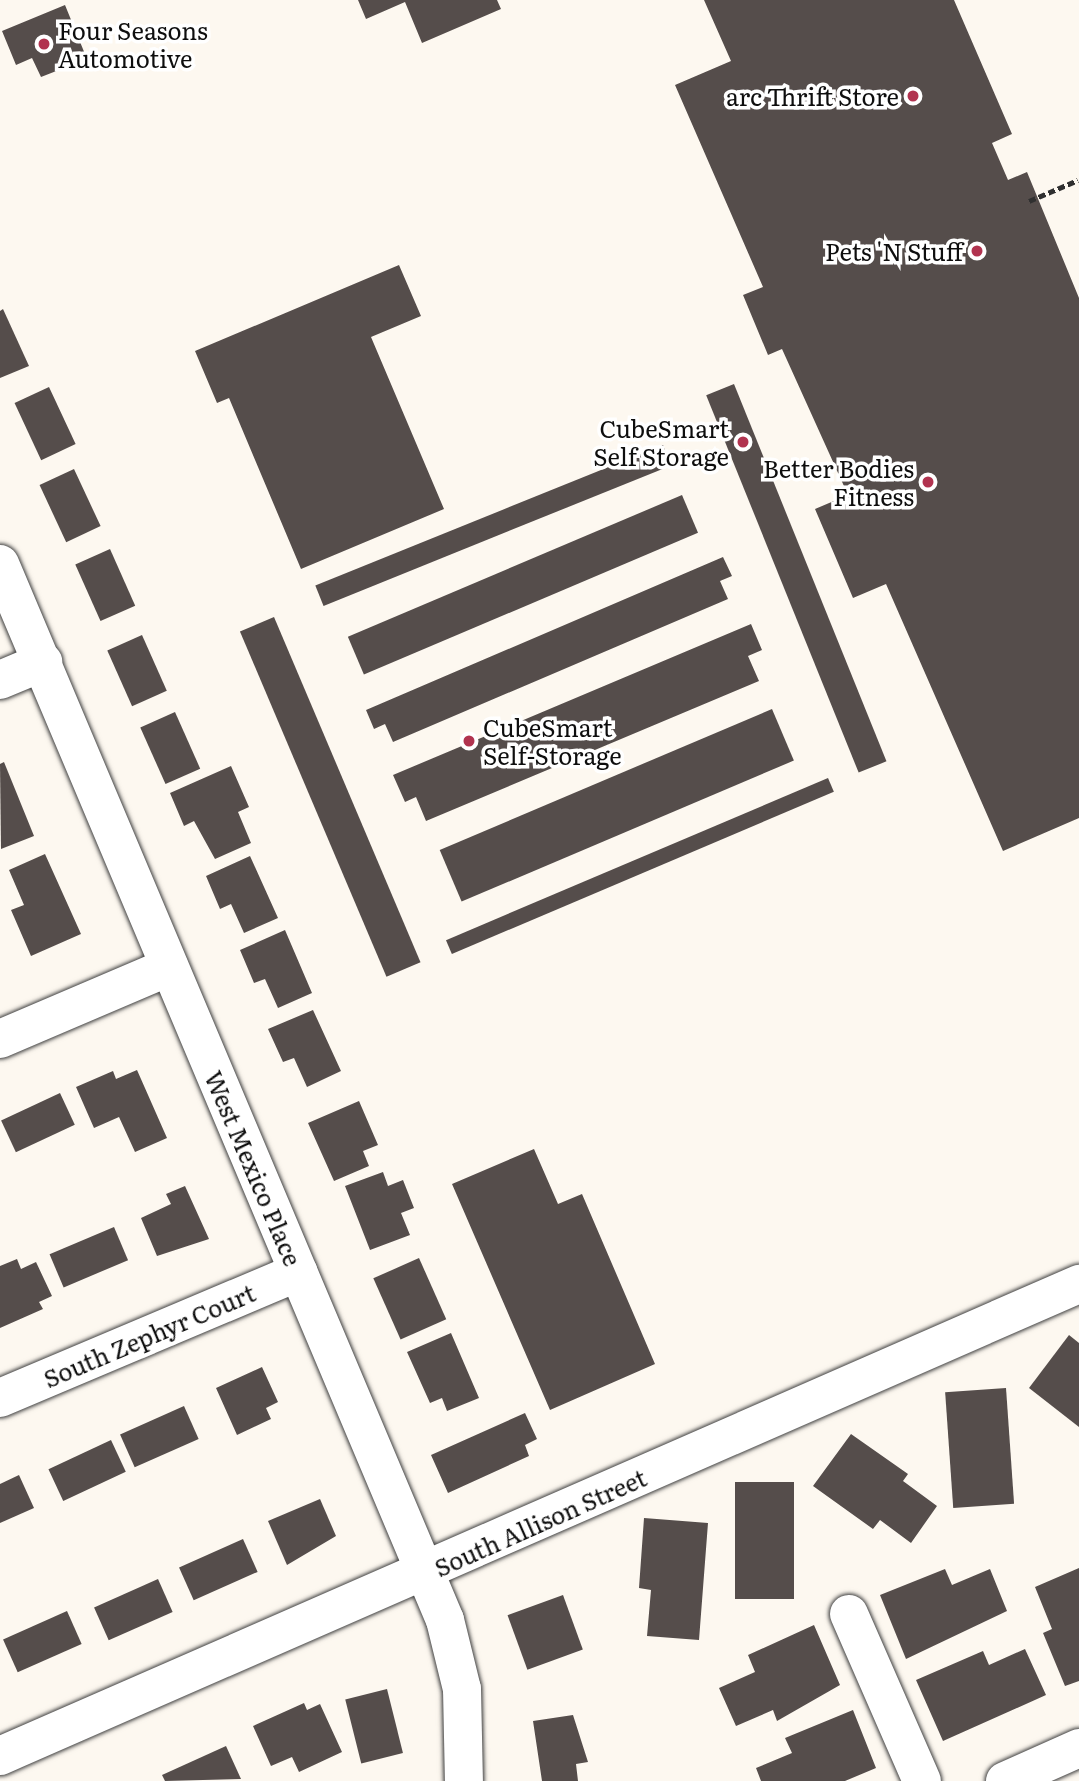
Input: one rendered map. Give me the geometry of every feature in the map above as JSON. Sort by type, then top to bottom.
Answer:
[{"type":"street","name":"West Mexico Place","points":[[0,564],[425,1572],[456,1654],[464,1781]]},
{"type":"street","points":[[0,680],[43,662]]},
{"type":"street","points":[[0,1039],[169,967]]},
{"type":"street","name":"South Zephyr Court","points":[[0,1398],[298,1272]]},
{"type":"street","name":"South Allison Street","points":[[0,1756],[1079,1284]]},
{"type":"street","points":[[849,1614],[922,1781]]},
{"type":"street","points":[[1005,1781],[1079,1748]]},
{"type":"path","points":[[1029,201],[1078,180]]},
{"type":"building","points":[[358,0],[497,0],[501,9],[422,43],[405,2],[366,19]]},
{"type":"building","points":[[704,0],[954,0],[1012,134],[992,143],[1008,180],[1027,172],[1079,298],[1079,818],[1003,851],[886,584],[853,598],[815,509],[848,495],[782,349],[768,355],[743,295],[763,287],[675,85],[731,61]]},
{"type":"building","name":"Four Seasons Automotive","points":[[65,5],[87,59],[41,77],[32,58],[16,65],[2,31]]},
{"type":"building","points":[[399,265],[421,316],[371,337],[444,509],[301,569],[229,398],[217,403],[195,351]]},
{"type":"building","points":[[3,309],[29,366],[0,378],[0,311]]},
{"type":"building","points":[[734,384],[886,761],[859,773],[706,395]]},
{"type":"building","points":[[49,387],[76,444],[41,460],[15,403]]},
{"type":"building","points":[[663,445],[671,465],[324,606],[315,585]]},
{"type":"building","points":[[74,469],[101,526],[66,542],[40,485]]},
{"type":"building","points":[[682,495],[698,533],[364,675],[348,637]]},
{"type":"building","points":[[110,549],[135,606],[101,621],[75,564]]},
{"type":"building","points":[[723,557],[732,576],[720,581],[728,599],[393,742],[385,724],[374,729],[366,710]]},
{"type":"building","points":[[274,617],[421,962],[386,977],[240,631]]},
{"type":"building","points":[[751,624],[762,650],[748,656],[759,681],[426,821],[416,797],[405,802],[393,775]]},
{"type":"building","points":[[142,635],[167,691],[132,706],[107,650]]},
{"type":"building","points":[[772,709],[794,761],[462,902],[440,850]]},
{"type":"building","points":[[175,712],[200,769],[166,784],[140,727]]},
{"type":"building","points":[[4,762],[34,836],[1,849],[0,764]]},
{"type":"building","points":[[231,766],[249,807],[238,812],[251,843],[215,859],[194,821],[184,826],[170,793]]},
{"type":"building","points":[[828,778],[834,792],[452,954],[446,940]]},
{"type":"building","points":[[45,854],[81,934],[31,956],[11,910],[24,905],[9,870]]},
{"type":"building","points":[[250,856],[278,918],[244,933],[231,904],[220,909],[206,876]]},
{"type":"building","points":[[285,930],[312,993],[278,1008],[265,979],[254,983],[240,950]]},
{"type":"building","points":[[313,1010],[341,1071],[307,1087],[294,1058],[283,1062],[268,1029]]},
{"type":"building","points":[[137,1070],[167,1138],[135,1152],[119,1117],[94,1128],[76,1087],[113,1071],[116,1079]]},
{"type":"building","points":[[60,1093],[75,1125],[16,1152],[1,1120]]},
{"type":"building","points":[[359,1101],[378,1145],[363,1151],[369,1166],[334,1181],[308,1123]]},
{"type":"building","points":[[534,1149],[558,1204],[582,1194],[655,1364],[550,1410],[452,1184]]},
{"type":"building","points":[[383,1172],[388,1186],[403,1180],[414,1208],[401,1213],[410,1235],[370,1250],[345,1186]]},
{"type":"building","points":[[185,1186],[209,1239],[157,1256],[141,1218],[171,1204],[166,1194]]},
{"type":"building","points":[[114,1227],[128,1260],[64,1287],[50,1254]]},
{"type":"building","points":[[419,1258],[446,1319],[401,1340],[373,1278]]},
{"type":"building","points":[[17,1259],[21,1269],[36,1262],[52,1296],[39,1302],[43,1309],[0,1328],[0,1266]]},
{"type":"building","points":[[451,1333],[479,1398],[447,1411],[442,1398],[430,1403],[407,1352]]},
{"type":"building","points":[[1069,1335],[1079,1343],[1079,1427],[1029,1388]]},
{"type":"building","points":[[262,1367],[278,1402],[266,1408],[271,1419],[237,1435],[216,1388]]},
{"type":"building","points":[[1006,1388],[1014,1504],[953,1508],[945,1392]]},
{"type":"building","points":[[184,1406],[199,1439],[135,1467],[120,1434]]},
{"type":"building","points":[[525,1413],[537,1439],[525,1445],[529,1456],[448,1493],[431,1455]]},
{"type":"building","points":[[851,1434],[908,1474],[903,1481],[937,1506],[911,1543],[880,1520],[873,1529],[813,1486]]},
{"type":"building","points":[[111,1440],[126,1472],[63,1501],[48,1469]]},
{"type":"building","points":[[19,1475],[34,1508],[0,1523],[0,1484]]},
{"type":"building","points":[[735,1482],[794,1482],[794,1599],[735,1599]]},
{"type":"building","points":[[320,1499],[336,1536],[287,1565],[268,1521]]},
{"type":"building","points":[[644,1518],[708,1523],[699,1640],[647,1636],[651,1590],[639,1588]]},
{"type":"building","points":[[243,1539],[258,1572],[194,1600],[179,1567]]},
{"type":"building","points":[[1079,1568],[1079,1681],[1065,1686],[1043,1633],[1052,1629],[1035,1587]]},
{"type":"building","points":[[945,1569],[952,1585],[990,1569],[1007,1611],[906,1659],[880,1595]]},
{"type":"building","points":[[158,1579],[173,1612],[109,1640],[94,1607]]},
{"type":"building","points":[[563,1595],[583,1650],[527,1670],[508,1615]]},
{"type":"building","points":[[67,1611],[82,1644],[18,1672],[3,1639]]},
{"type":"building","points":[[814,1625],[840,1685],[777,1721],[773,1710],[736,1726],[719,1688],[755,1672],[748,1655]]},
{"type":"building","points":[[1025,1649],[1046,1695],[943,1741],[916,1680],[983,1651],[989,1665]]},
{"type":"building","points":[[387,1689],[403,1753],[361,1763],[345,1699]]},
{"type":"building","points":[[304,1703],[307,1710],[320,1704],[342,1752],[299,1772],[292,1757],[271,1766],[253,1726]]},
{"type":"building","points":[[853,1710],[876,1768],[845,1781],[761,1781],[756,1768],[792,1753],[785,1738]]},
{"type":"building","points":[[573,1715],[588,1762],[576,1764],[578,1781],[542,1781],[533,1721]]},
{"type":"building","points":[[226,1746],[241,1779],[165,1781],[162,1775]]},
{"type":"place","name":"Four Seasons Automotive","points":[[44,44]]},
{"type":"place","name":"arc Thrift Store","points":[[913,96]]},
{"type":"place","name":"Pets 'N Stuff","points":[[977,251]]},
{"type":"place","name":"CubeSmart Self Storage","points":[[743,442]]},
{"type":"place","name":"Better Bodies Fitness","points":[[928,482]]},
{"type":"place","name":"CubeSmart Self-Storage","points":[[469,741]]}]
